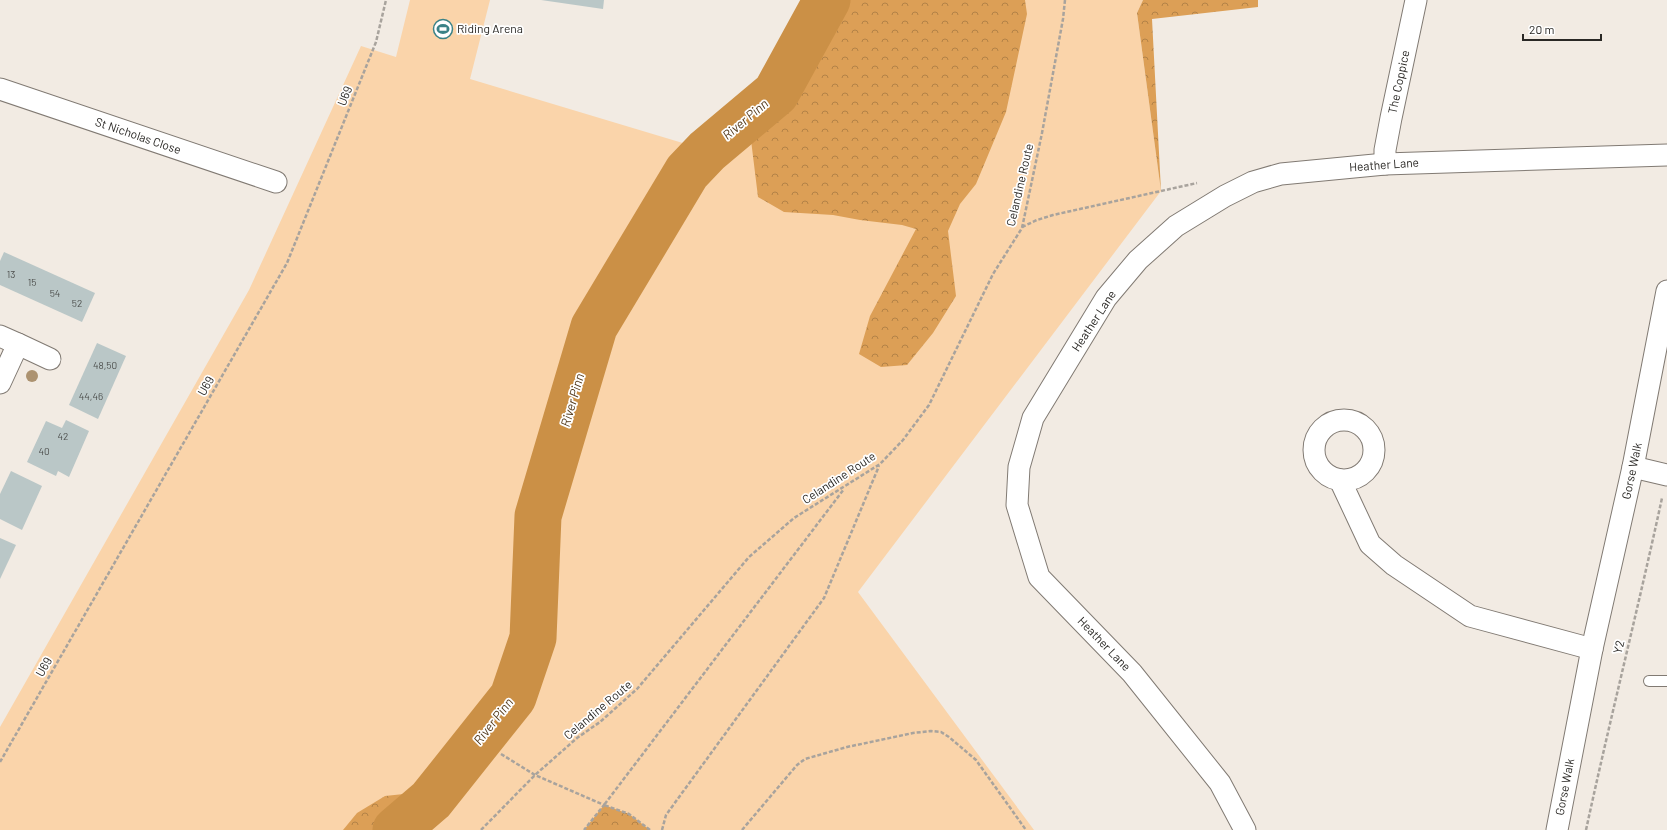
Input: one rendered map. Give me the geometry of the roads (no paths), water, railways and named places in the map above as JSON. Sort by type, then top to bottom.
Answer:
[{"type":"street","name":"The Coppice","points":[[1385,164],[1385,150],[1390,118],[1416,0]]},
{"type":"street","name":"St Nicholas Close","points":[[0,89],[276,182]]},
{"type":"street","name":"Heather Lane","points":[[1246,830],[1220,783],[1137,679],[1039,577],[1017,505],[1019,467],[1033,418],[1106,298],[1138,260],[1176,226],[1225,196],[1260,180],[1281,174],[1385,164],[1667,155]]},
{"type":"street","name":"Gorse Walk","points":[[1557,830],[1592,649],[1633,467],[1667,291]]},
{"type":"street","points":[[0,383],[9,340],[50,359]]},
{"type":"street","points":[[1633,467],[1666,475]]},
{"type":"street","points":[[1340,480],[1370,544],[1394,566],[1470,616],[1592,649]]},
{"type":"lane","points":[[1649,681],[1667,681]]},
{"type":"waterway","name":"River Pinn","points":[[396,830],[431,800],[513,697],[533,638],[538,516],[594,327],[687,172],[707,151],[776,93],[827,0]]},
{"type":"place","name":"Riding Arena","points":[[443,29]]}]
